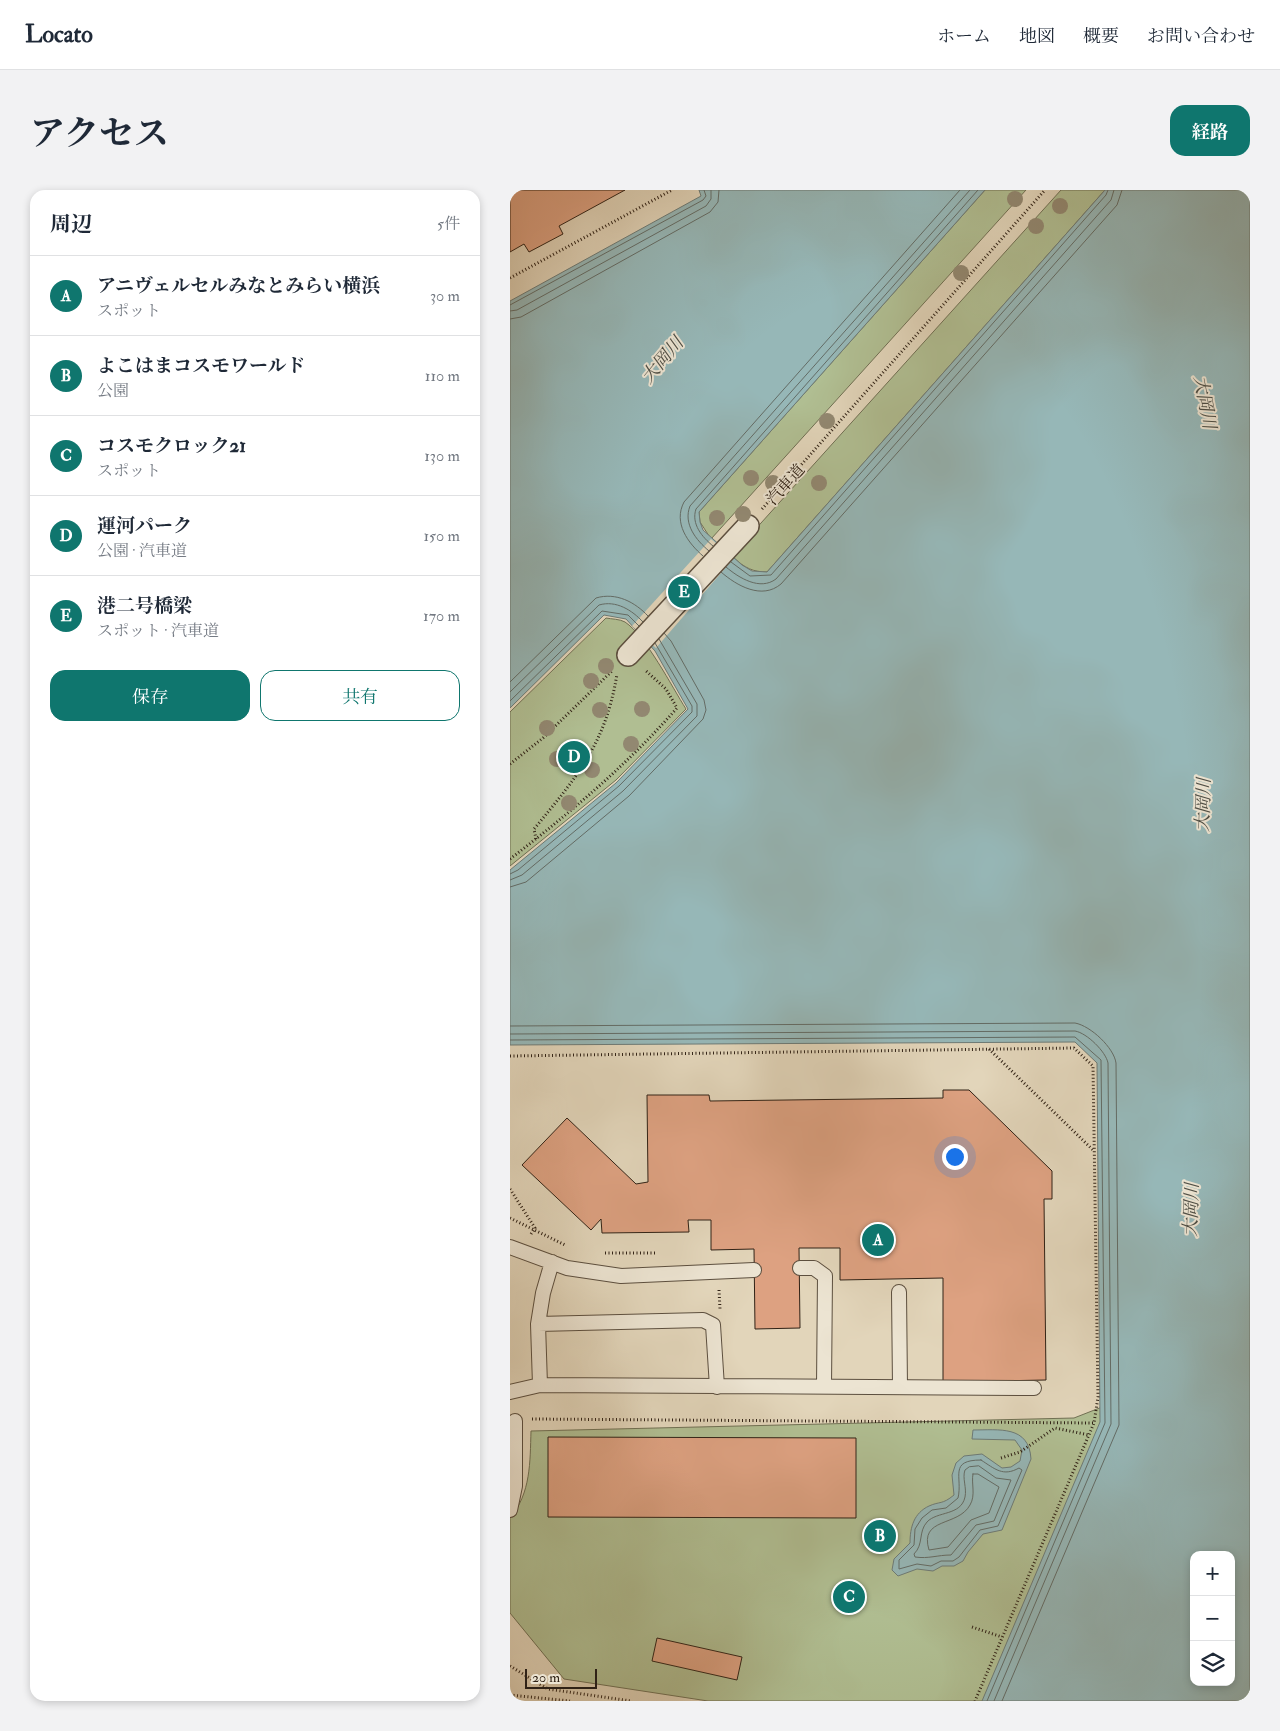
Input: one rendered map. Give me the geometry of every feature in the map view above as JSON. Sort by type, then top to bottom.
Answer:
[{"type":"street","points":[[623,660],[748,526]]},
{"type":"lane","points":[[510,1246],[567,1268],[621,1276],[754,1270]]},
{"type":"lane","points":[[540,1386],[538,1324],[543,1293],[552,1262]]},
{"type":"lane","points":[[800,1268],[814,1268],[825,1276],[824,1386]]},
{"type":"lane","points":[[899,1292],[900,1387]]},
{"type":"lane","points":[[538,1324],[703,1320],[713,1325],[717,1387]]},
{"type":"lane","points":[[510,1392],[540,1386],[1034,1388]]},
{"type":"lane","points":[[510,1510],[515,1486],[515,1421]]},
{"type":"path","points":[[510,278],[672,190]]},
{"type":"path","name":"汽車道","points":[[748,526],[1045,190]]},
{"type":"path","points":[[510,764],[544,738],[623,660]]},
{"type":"path","points":[[510,859],[614,774],[677,708],[666,688],[623,660]]},
{"type":"path","points":[[536,839],[534,829],[582,767],[602,732],[623,660]]},
{"type":"path","points":[[988,1048],[1094,1152]]},
{"type":"path","points":[[510,1056],[1074,1048],[1093,1066],[1098,1397],[1094,1423],[975,1701]]},
{"type":"path","points":[[510,1189],[535,1228]]},
{"type":"path","points":[[515,1421],[1094,1423]]},
{"type":"path","points":[[1001,1458],[1012,1456],[1055,1428],[1089,1435]]},
{"type":"path","points":[[972,1627],[1002,1637]]},
{"type":"path","points":[[510,1666],[548,1690],[631,1701]]},
{"type":"path","points":[[510,1695],[570,1701]]},
{"type":"green space","points":[[985,190],[1026,190],[711,539],[700,522],[699,512]]},
{"type":"green space","points":[[1061,190],[1105,190],[767,572],[749,569],[734,558],[734,553]]},
{"type":"green space","points":[[606,618],[625,622],[641,638],[686,709],[616,780],[510,866],[510,712]]},
{"type":"green space","points":[[1250,1349],[1250,1701],[708,1701],[564,1679],[510,1613],[510,1518],[526,1488],[531,1431],[1074,1418]]},
{"type":"water","name":"大岡川","points":[[699,190],[985,190],[699,512],[703,530],[742,565],[752,571],[767,572],[1105,190],[1250,190],[1250,1701],[982,1701],[1100,1422],[1097,1063],[1075,1042],[510,1045],[510,870],[616,783],[688,709],[655,651],[626,619],[604,615],[510,708],[510,301],[701,196]]},
{"type":"water","points":[[973,1430],[1002,1430],[1011,1432],[1025,1440],[1029,1448],[1031,1459],[1002,1530],[983,1534],[963,1561],[954,1566],[942,1566],[933,1571],[917,1569],[898,1576],[892,1570],[894,1559],[910,1543],[912,1526],[916,1517],[929,1506],[944,1502],[954,1495],[952,1475],[956,1463],[964,1456],[982,1454],[1002,1468],[1011,1467],[1020,1461],[1022,1450],[1015,1440],[972,1439]]},
{"type":"pier","points":[[711,539],[734,558],[656,648],[632,626]]},
{"type":"building","points":[[510,190],[625,190],[559,226],[563,234],[529,252],[524,244],[510,252]]},
{"type":"building","points":[[943,1090],[969,1090],[1052,1171],[1052,1199],[1044,1199],[1046,1380],[943,1382],[943,1278],[840,1280],[840,1248],[799,1248],[800,1328],[755,1329],[754,1249],[711,1250],[711,1220],[688,1220],[689,1232],[602,1233],[601,1219],[591,1230],[522,1165],[567,1118],[636,1184],[648,1182],[647,1095],[709,1095],[710,1101],[943,1098]]},
{"type":"building","points":[[548,1437],[856,1438],[856,1518],[548,1517]]},
{"type":"building","points":[[657,1638],[742,1657],[737,1680],[652,1661]]},
{"type":"place","name":"港二号橋梁","points":[[684,592]]},
{"type":"place","name":"運河パーク","points":[[574,757]]},
{"type":"place","name":"アニヴェルセルみなとみらい横浜","points":[[878,1240]]},
{"type":"place","name":"よこはまコスモワールド","points":[[880,1536]]},
{"type":"place","name":"コスモクロック21","points":[[849,1597]]}]
